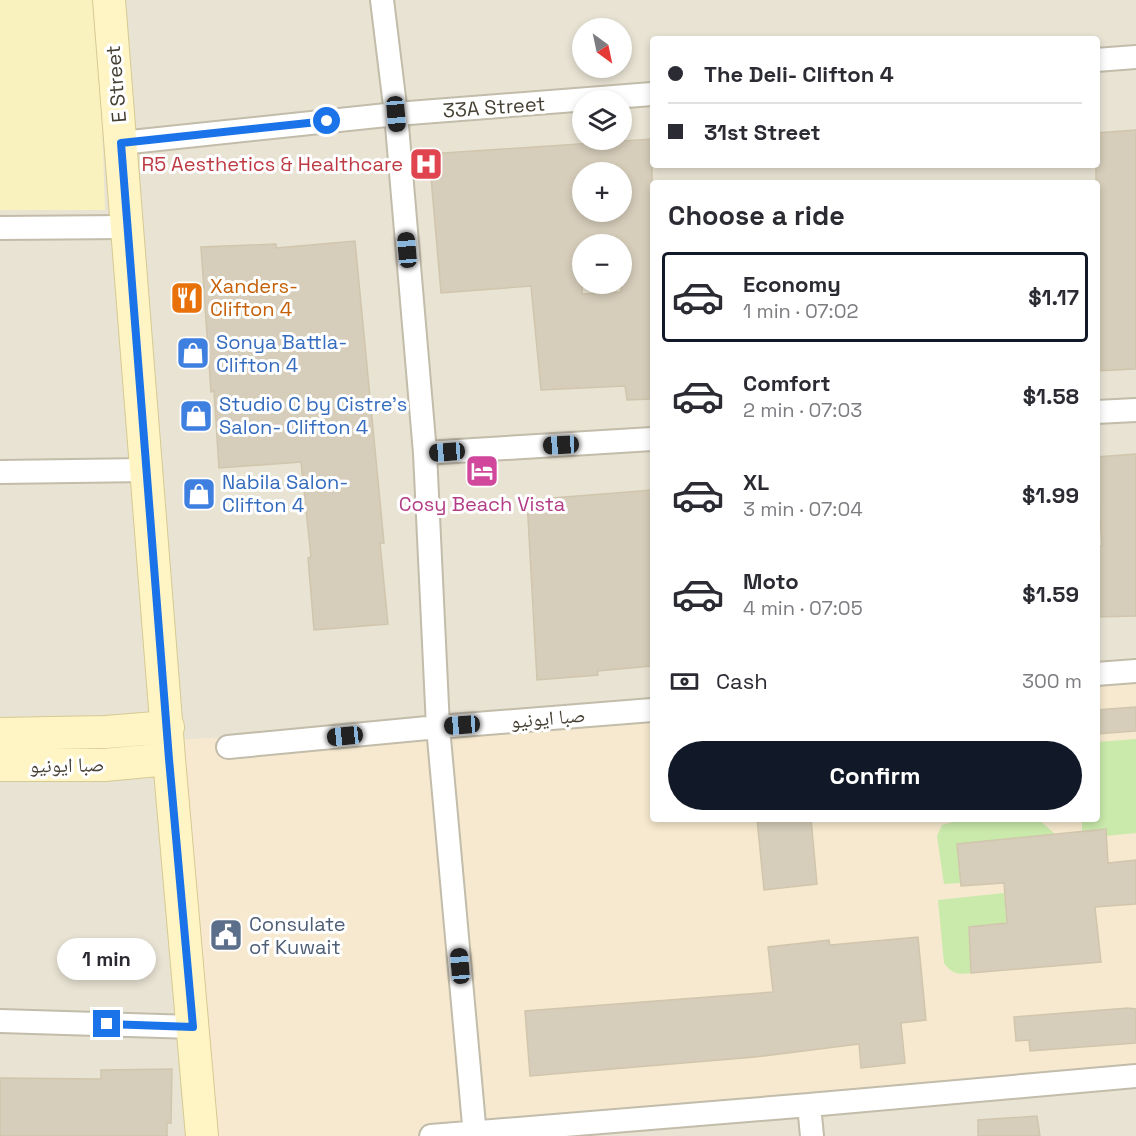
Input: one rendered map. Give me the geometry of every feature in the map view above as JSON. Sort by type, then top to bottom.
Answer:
[{"type":"main road","name":"E Street","points":[[109,0],[201,1136]]},
{"type":"main road","name":"صبا ایونیو","points":[[0,734],[106,732],[168,727]]},
{"type":"main road","name":"صبا ایونیو","points":[[0,765],[104,765],[169,759]]},
{"type":"street","points":[[382,0],[396,114],[425,453],[438,727],[474,1134]]},
{"type":"street","points":[[1100,60],[1136,57]]},
{"type":"street","name":"33A Street","points":[[121,143],[396,114],[650,94]]},
{"type":"street","points":[[0,228],[127,227]]},
{"type":"street","points":[[1100,412],[1136,410]]},
{"type":"street","points":[[425,453],[650,440]]},
{"type":"street","points":[[0,472],[147,470]]},
{"type":"street","points":[[1100,674],[1136,671]]},
{"type":"street","name":"صبا ایونیو","points":[[228,747],[650,710]]},
{"type":"street","points":[[0,1021],[193,1027]]},
{"type":"street","points":[[431,1136],[1136,1076]]},
{"type":"street","points":[[809,1105],[812,1136]]},
{"type":"shaded area","points":[[0,0],[1136,0],[1136,1136],[0,1136]]},
{"type":"shaded area","points":[[1136,671],[1136,1075],[448,1136],[202,1136],[169,740],[438,727],[650,710],[650,822],[1100,822],[1100,674]]},
{"type":"green space","points":[[1136,739],[1136,833],[1106,836],[1105,829],[1082,831],[1082,822],[1100,822],[1100,742]]},
{"type":"green space","points":[[953,822],[1041,822],[1055,834],[958,849],[961,883],[944,884],[937,836],[942,825]]},
{"type":"green space","points":[[1004,893],[1007,923],[969,927],[971,973],[953,972],[944,963],[938,900]]},
{"type":"sand","points":[[0,0],[98,0],[105,210],[0,210]]},
{"type":"building","points":[[1136,130],[1136,369],[1100,371],[1100,180],[1096,180],[1096,168],[1100,168],[1100,133]]},
{"type":"building","points":[[650,139],[652,180],[650,180],[650,399],[627,400],[625,386],[541,390],[531,286],[441,293],[429,154],[572,144],[572,150],[632,150],[632,140]]},
{"type":"building","points":[[355,241],[384,543],[380,543],[388,624],[314,630],[308,558],[311,557],[301,462],[219,468],[214,391],[211,392],[201,247],[276,244],[276,248]]},
{"type":"building","points":[[1136,454],[1136,616],[1100,617],[1100,546],[1102,546],[1100,457]]},
{"type":"building","points":[[650,490],[650,666],[597,671],[598,675],[537,680],[527,500]]},
{"type":"building","points":[[1136,707],[1136,731],[1100,734],[1100,710]]},
{"type":"building","points":[[757,822],[811,822],[817,884],[764,890]]},
{"type":"building","points":[[1106,829],[1108,863],[1136,860],[1136,904],[1095,907],[1101,962],[971,973],[969,927],[1007,923],[1004,883],[961,886],[957,844]]},
{"type":"building","points":[[918,937],[926,1020],[901,1023],[905,1063],[861,1068],[859,1044],[755,1057],[530,1076],[525,1011],[773,992],[768,947],[829,940],[830,945]]},
{"type":"building","points":[[1136,1009],[1136,1043],[1030,1051],[1029,1040],[1016,1041],[1014,1017]]},
{"type":"building","points":[[172,1069],[171,1123],[167,1123],[167,1136],[0,1136],[0,1078],[101,1079],[101,1070]]},
{"type":"building","points":[[1037,1116],[1040,1136],[978,1136],[978,1120]]},
{"type":"place","name":"R5 Aesthetics & Healthcare","points":[[426,164]]},
{"type":"place","name":"Xanders- Clifton 4","points":[[187,298]]},
{"type":"place","name":"Sonya Battla- Clifton 4","points":[[193,353]]},
{"type":"place","name":"Studio C by Cistre's Salon- Clifton 4","points":[[196,416]]},
{"type":"place","name":"Cosy Beach Vista","points":[[482,471]]},
{"type":"place","name":"Nabila Salon- Clifton 4","points":[[199,494]]},
{"type":"place","name":"Consulate of Kuwait","points":[[226,935]]},
{"type":"route","points":[[107,1024],[193,1027],[169,759],[170,747],[121,143],[327,121]]}]
